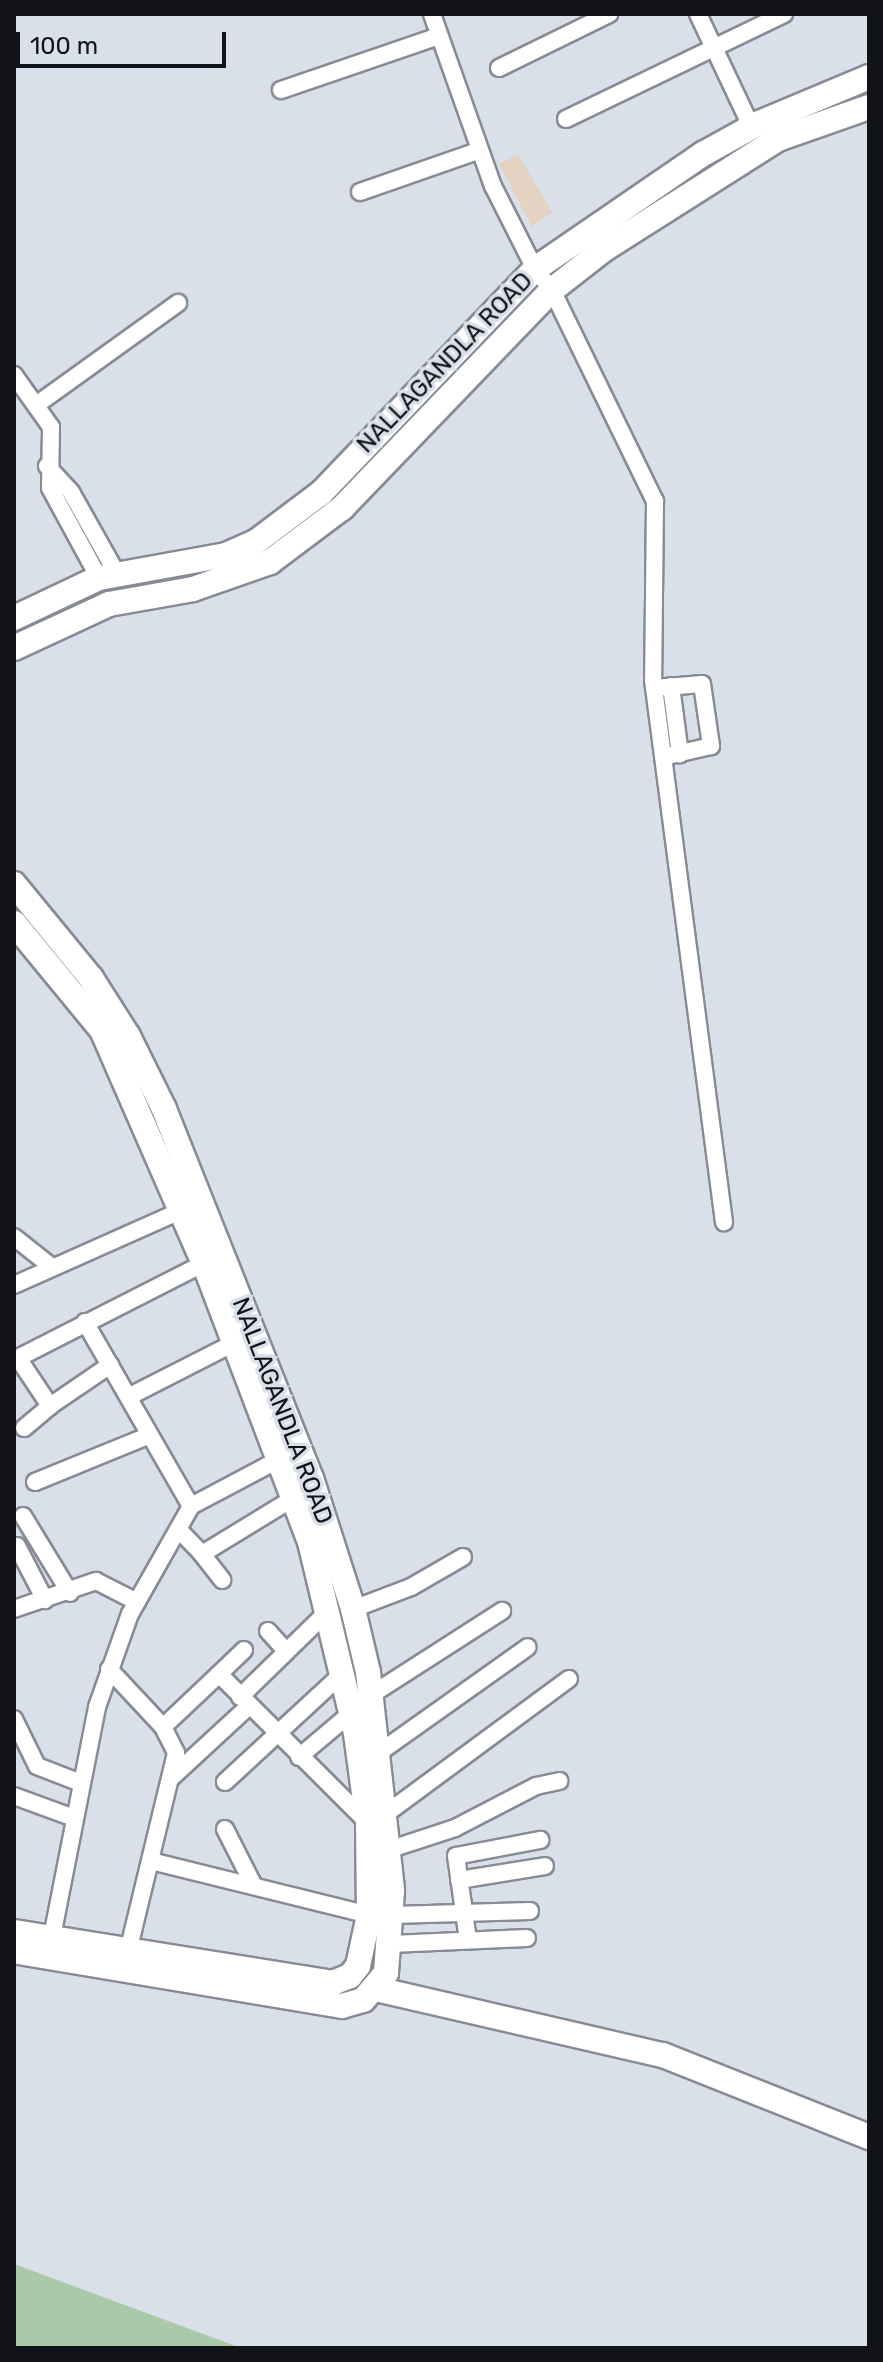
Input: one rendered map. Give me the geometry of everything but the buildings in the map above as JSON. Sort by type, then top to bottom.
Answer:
[{"type":"main road","name":"NALLAGANDLA ROAD","points":[[14,618],[108,576],[226,555],[257,541],[321,493],[535,269],[703,154],[752,128],[869,77]]},
{"type":"main road","name":"NALLAGANDLA ROAD","points":[[14,648],[109,604],[193,589],[270,562],[307,539],[552,290],[726,168],[778,139],[869,107]]},
{"type":"main road","name":"NALLAGANDLA ROAD","points":[[14,884],[82,984],[204,1263],[310,1542],[377,1818],[388,1850],[380,1915],[358,1966],[350,1976],[328,1983],[128,1951]]},
{"type":"main road","name":"NALLAGANDLA ROAD","points":[[14,923],[82,984],[128,1036],[169,1121],[311,1478],[353,1609],[380,1752],[377,1818],[380,1915],[391,1944],[386,1973],[376,1989]]},
{"type":"main road","points":[[14,1932],[50,1948],[342,2006],[376,1989],[663,2055],[869,2137]]},
{"type":"main road","points":[[14,1951],[50,1948],[128,1951]]},
{"type":"street","points":[[432,14],[478,151],[535,269],[552,290],[655,501],[663,687],[724,1222]]},
{"type":"street","points":[[499,68],[609,14]]},
{"type":"street","points":[[698,14],[752,128]]},
{"type":"street","points":[[566,119],[784,14]]},
{"type":"street","points":[[281,90],[439,36]]},
{"type":"street","points":[[360,192],[478,151]]},
{"type":"street","points":[[36,405],[178,303]]},
{"type":"street","points":[[14,375],[36,405],[54,440],[47,466],[50,488],[108,576]]},
{"type":"street","points":[[663,687],[702,684],[709,731],[710,749],[671,756]]},
{"type":"street","points":[[14,1285],[180,1211]]},
{"type":"street","points":[[14,1237],[52,1267]]},
{"type":"street","points":[[50,1406],[16,1359],[204,1263]]},
{"type":"street","points":[[85,1322],[191,1506]]},
{"type":"street","points":[[130,1396],[234,1343]]},
{"type":"street","points":[[24,1428],[110,1365]]},
{"type":"street","points":[[35,1482],[150,1435]]},
{"type":"street","points":[[50,1948],[81,1783],[109,1669],[137,1602],[191,1506],[278,1460]]},
{"type":"street","points":[[202,1554],[292,1499]]},
{"type":"street","points":[[23,1516],[70,1593]]},
{"type":"street","points":[[179,1530],[222,1580]]},
{"type":"street","points":[[17,1546],[45,1600]]},
{"type":"street","points":[[353,1609],[411,1587],[463,1557]]},
{"type":"street","points":[[14,1609],[103,1580],[137,1602]]},
{"type":"street","points":[[371,1695],[502,1611]]},
{"type":"street","points":[[170,1778],[245,1701],[285,1650],[327,1612]]},
{"type":"street","points":[[268,1631],[285,1650]]},
{"type":"street","points":[[380,1752],[528,1647]]},
{"type":"street","points":[[163,1727],[244,1650]]},
{"type":"street","points":[[109,1669],[163,1727],[176,1753],[128,1951]]},
{"type":"street","points":[[219,1674],[299,1757],[377,1818],[569,1679]]},
{"type":"street","points":[[225,1782],[342,1674]]},
{"type":"street","points":[[299,1757],[351,1713]]},
{"type":"street","points":[[14,1719],[37,1766],[81,1783]]},
{"type":"street","points":[[388,1850],[455,1828],[536,1786],[559,1781]]},
{"type":"street","points":[[14,1796],[74,1818]]},
{"type":"street","points":[[225,1829],[254,1886]]},
{"type":"street","points":[[468,1940],[456,1856],[540,1840]]},
{"type":"street","points":[[151,1861],[380,1915],[530,1911]]},
{"type":"street","points":[[459,1880],[545,1866]]},
{"type":"street","points":[[391,1944],[527,1938]]},
{"type":"shaded area","points":[[518,154],[552,212],[532,227],[499,164]]},
{"type":"green space","points":[[14,2264],[241,2348],[14,2348]]}]
